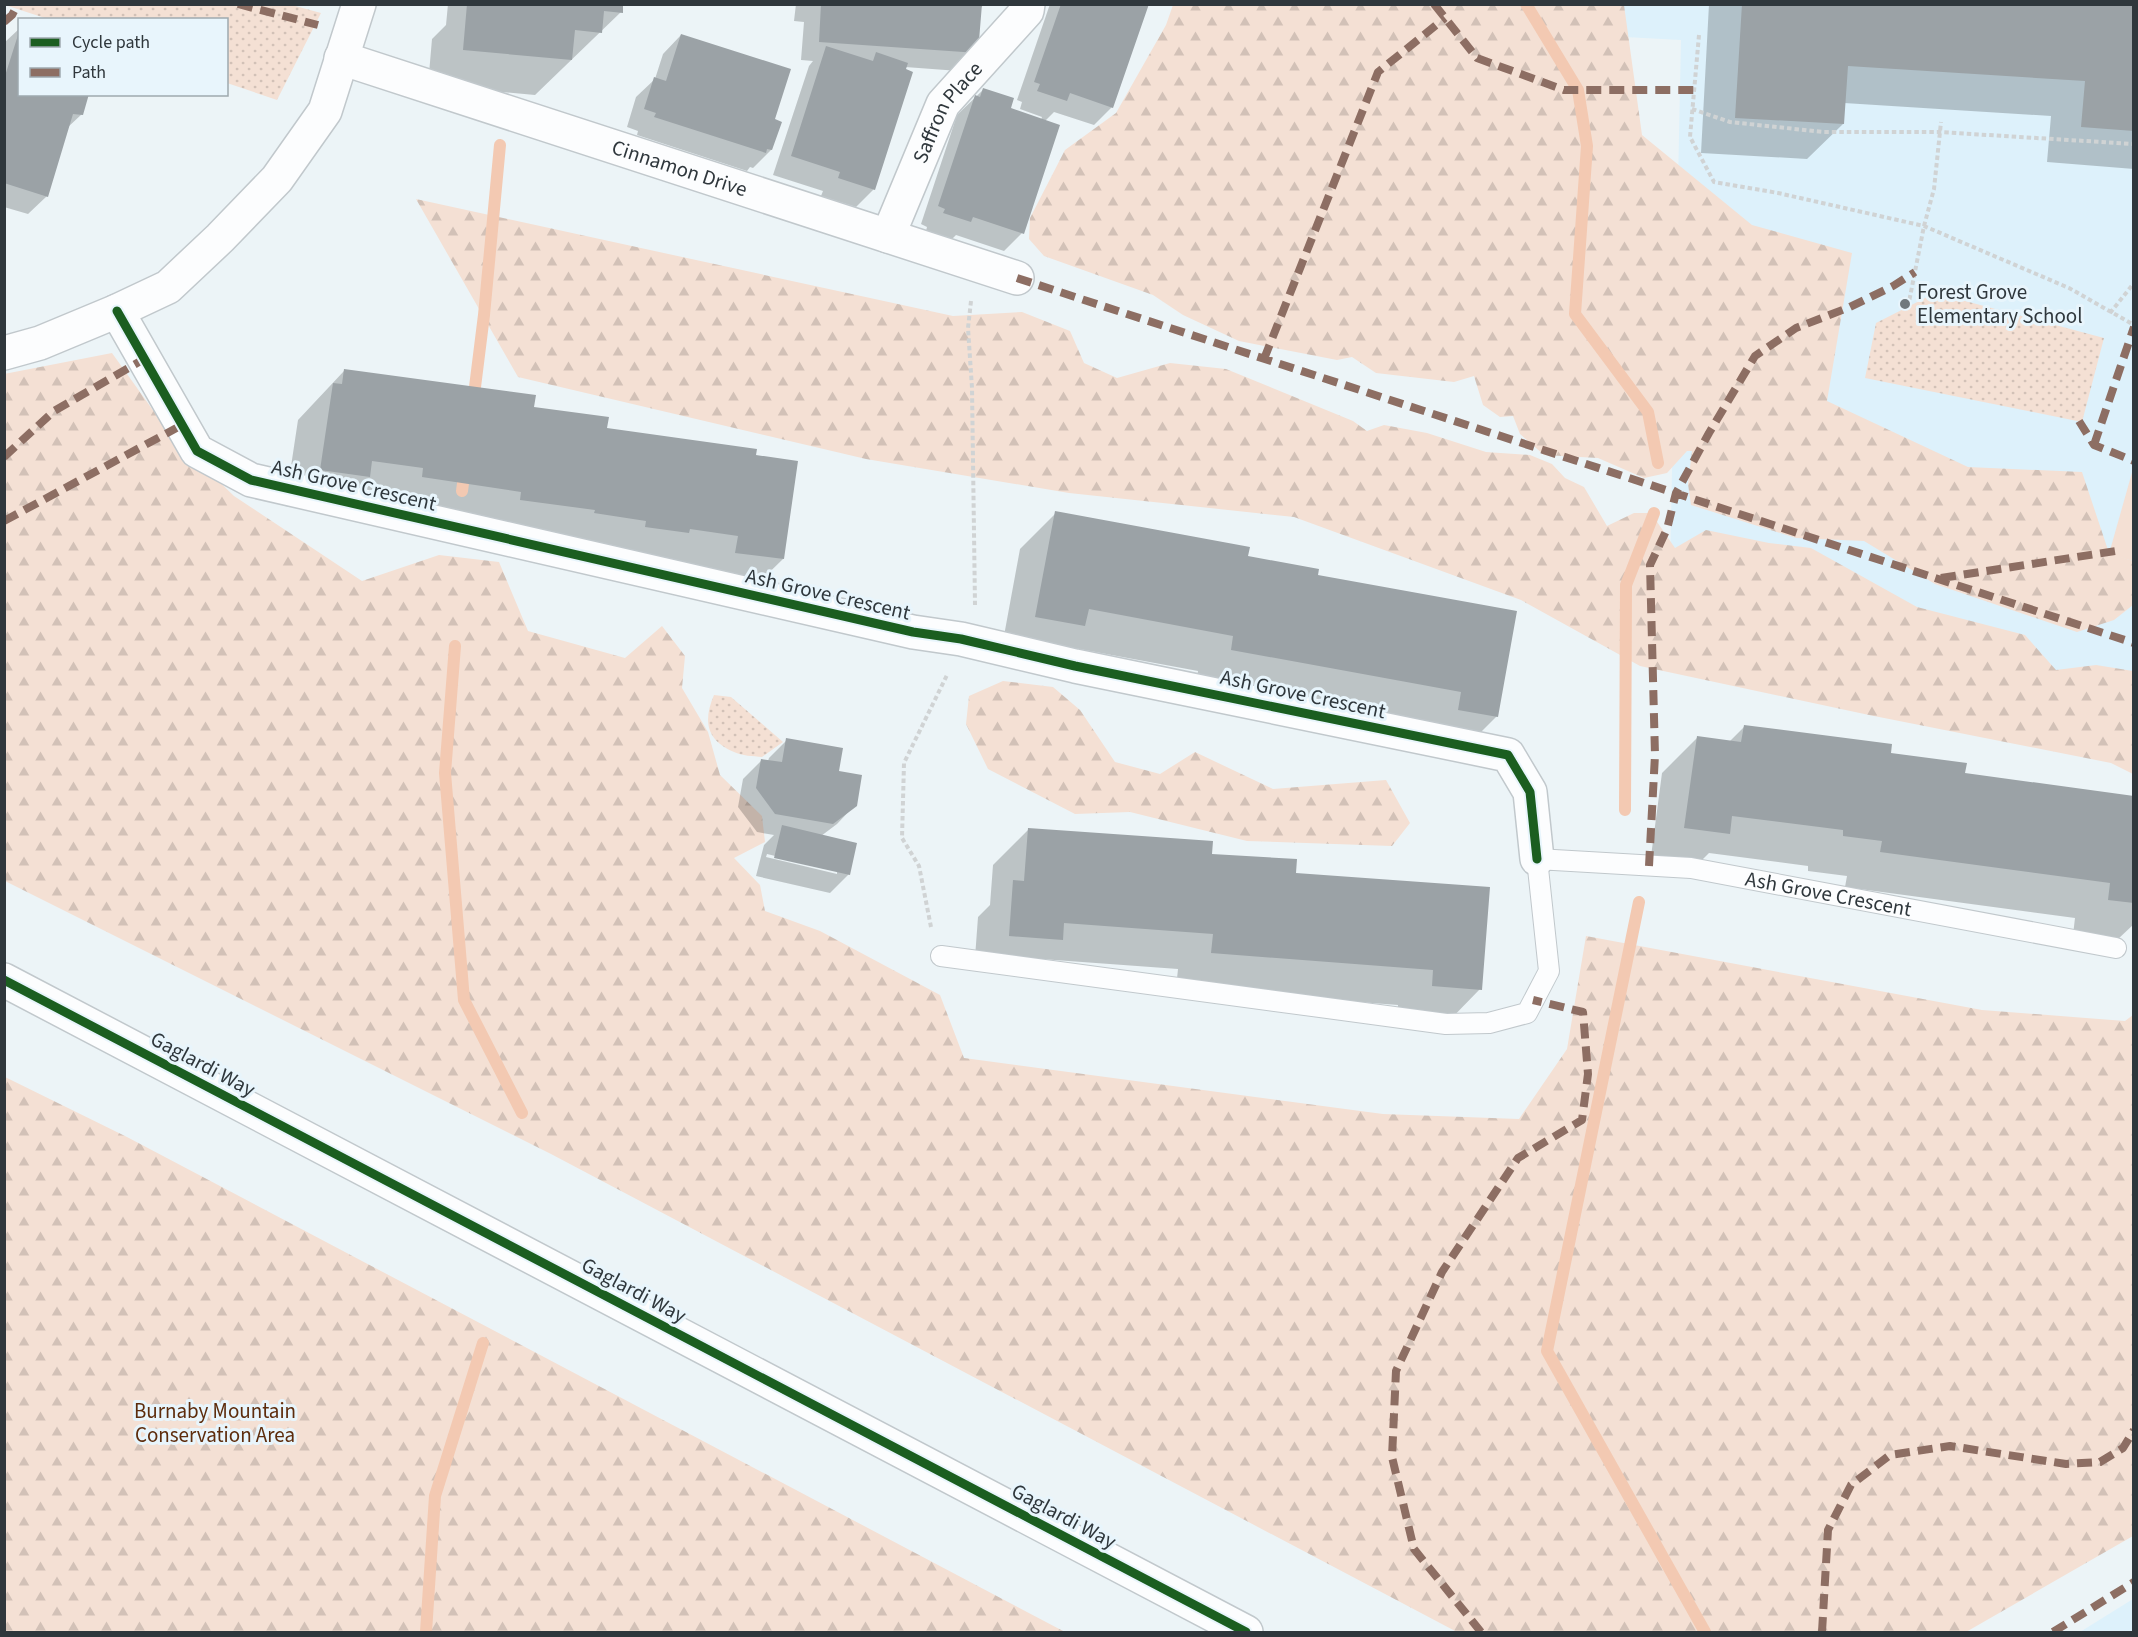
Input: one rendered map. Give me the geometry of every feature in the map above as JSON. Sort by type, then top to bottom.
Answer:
[{"type":"street","points":[[4,353],[40,343],[117,311],[168,286],[220,238],[277,179],[325,111],[359,4]]},
{"type":"street","name":"Saffron Place","points":[[888,236],[943,104],[1027,11],[1028,4]]},
{"type":"street","name":"Cinnamon Drive","points":[[341,58],[1017,278]]},
{"type":"street","name":"Ash Grove Crescent","points":[[117,311],[197,450],[251,480],[914,632],[961,639],[1075,666],[1508,755],[1530,792],[1537,859]]},
{"type":"street","name":"Gaglardi Way","points":[[4,980],[1246,1632]]},
{"type":"lane","name":"Ash Grove Crescent","points":[[941,956],[1446,1024],[1489,1023],[1527,1013],[1549,971],[1537,859],[1691,868],[2116,948]]},
{"type":"path","points":[[1699,35],[1690,137],[1714,182],[1778,193],[1924,226],[2069,288],[2133,326]]},
{"type":"path","points":[[1692,110],[1730,122],[1811,131],[1939,132],[2133,144]]},
{"type":"path","points":[[1908,307],[1924,226],[1934,189],[1941,122]]},
{"type":"path","points":[[968,262],[972,291],[968,328],[972,388],[974,612]]},
{"type":"path","points":[[2110,312],[2133,283]]},
{"type":"path","points":[[941,956],[931,930],[919,866],[902,838],[904,763],[951,668]]},
{"type":"shaded area","name":"Forest Grove Elementary School","points":[[1622,5],[2133,5],[2133,733],[1670,568],[1681,40],[1625,37]]},
{"type":"shaded area","points":[[2133,1599],[2133,1632],[2080,1632]]},
{"type":"green space","points":[[288,4],[321,13],[277,100],[228,83],[228,18],[45,18],[5,5]]},
{"type":"green space","points":[[1173,5],[1624,5],[1642,135],[1752,225],[1852,253],[1827,401],[1968,467],[2082,472],[2109,553],[2133,561],[2133,605],[2114,620],[2077,632],[1935,584],[1864,541],[1796,538],[1691,505],[1688,484],[1692,451],[1687,451],[1667,473],[1644,478],[1598,458],[1544,455],[1520,434],[1513,416],[1500,417],[1483,405],[1474,376],[1454,382],[1376,373],[1352,357],[1337,360],[1239,341],[1183,315],[1153,295],[1044,256],[1029,239],[1030,218],[1065,150],[1116,113],[1166,25]]},
{"type":"green space","points":[[416,199],[953,316],[1022,312],[1070,331],[1084,363],[1117,378],[1170,363],[1226,369],[1353,421],[1367,431],[1384,425],[1427,433],[1486,452],[1530,455],[1552,464],[1565,478],[1584,487],[1607,526],[1634,513],[1651,513],[1675,548],[1706,530],[1769,543],[1811,548],[1917,607],[2025,635],[2056,670],[2096,665],[2133,671],[2133,774],[2111,763],[1869,715],[1640,666],[1521,600],[1294,517],[1069,493],[866,459],[518,377]]},
{"type":"green space","points":[[1935,293],[2104,338],[2082,422],[1865,378],[1876,323]]},
{"type":"green space","points":[[112,353],[170,434],[234,496],[362,581],[439,555],[499,562],[528,631],[625,658],[662,626],[685,656],[682,688],[708,732],[720,775],[762,816],[765,842],[734,858],[760,885],[765,911],[820,931],[940,995],[964,1058],[1383,1114],[1519,1119],[1567,1049],[1586,936],[1982,1010],[2125,1021],[2133,1015],[2133,1536],[1966,1632],[1457,1632],[551,1154],[5,881],[4,374]]},
{"type":"green space","points":[[2133,469],[2133,561],[2109,554]]},
{"type":"green space","points":[[1003,681],[1053,687],[1080,710],[1115,762],[1160,774],[1195,752],[1273,789],[1386,780],[1410,823],[1392,846],[1247,841],[1130,812],[1075,814],[988,769],[966,724],[969,696]]},
{"type":"green space","points":[[714,695],[731,697],[783,742],[762,757],[740,754],[725,747],[712,736],[709,729],[709,713]]},
{"type":"green space","name":"Burnaby Mountain Conservation Area","points":[[5,1077],[127,1137],[1065,1632],[5,1632]]},
{"type":"building","points":[[467,4],[623,4],[623,13],[604,11],[602,33],[575,30],[572,60],[463,50]]},
{"type":"building","points":[[821,4],[982,4],[978,53],[819,42]]},
{"type":"building","points":[[1061,4],[1149,4],[1113,108],[1070,93],[1067,101],[1037,91],[1040,84],[1034,82]]},
{"type":"building","points":[[1742,4],[2134,4],[2134,131],[2081,127],[2085,81],[1848,66],[1844,124],[1735,118]]},
{"type":"building","points":[[681,34],[791,69],[775,119],[782,122],[772,150],[767,149],[766,153],[654,117],[656,113],[644,109],[654,77],[666,81]]},
{"type":"building","points":[[18,35],[18,96],[88,96],[83,115],[73,114],[48,197],[4,183],[4,79]]},
{"type":"building","points":[[826,46],[873,61],[876,52],[908,63],[906,69],[913,72],[875,190],[838,178],[840,172],[791,156]]},
{"type":"building","points":[[983,88],[1014,98],[1011,108],[1060,125],[1024,234],[973,217],[971,222],[943,213],[945,209],[938,206],[975,95],[980,97]]},
{"type":"building","points":[[344,369],[536,395],[534,407],[609,417],[607,428],[757,449],[756,455],[798,461],[784,559],[735,553],[738,536],[690,529],[689,533],[645,527],[646,521],[594,513],[595,510],[520,500],[521,492],[422,477],[423,468],[372,461],[370,477],[320,470],[333,383],[342,384]]},
{"type":"building","points":[[1055,511],[1250,547],[1248,556],[1319,569],[1318,575],[1517,611],[1498,717],[1458,710],[1461,692],[1231,650],[1233,636],[1089,609],[1085,626],[1035,617]]},
{"type":"building","points":[[1744,725],[1892,744],[1891,753],[1967,763],[1965,773],[2134,796],[2134,903],[2108,900],[2110,883],[1880,852],[1882,841],[1843,836],[1843,830],[1732,816],[1730,834],[1684,828],[1697,736],[1741,742]]},
{"type":"building","points":[[786,738],[843,748],[839,771],[862,775],[857,806],[833,824],[775,814],[756,788],[761,759],[782,762]]},
{"type":"building","points":[[782,825],[857,843],[850,875],[774,858]]},
{"type":"building","points":[[1028,828],[1213,841],[1212,854],[1297,859],[1296,873],[1490,887],[1482,990],[1432,986],[1433,970],[1211,953],[1213,934],[1064,923],[1063,940],[1009,936],[1013,880],[1024,881]]},
{"type":"waterway","points":[[1526,4],[1578,90],[1587,146],[1575,314],[1648,412],[1658,463]]},
{"type":"waterway","points":[[473,403],[500,145]]},
{"type":"waterway","points":[[462,491],[465,468]]},
{"type":"waterway","points":[[1625,810],[1626,585],[1654,513]]},
{"type":"waterway","points":[[455,646],[445,773],[464,1000],[522,1113]]},
{"type":"waterway","points":[[1639,902],[1547,1351],[1705,1632]]},
{"type":"waterway","points":[[426,1632],[435,1496],[483,1343]]},
{"type":"marked path","points":[[4,22],[12,15],[18,4]]},
{"type":"marked path","points":[[238,4],[318,25]]},
{"type":"marked path","points":[[1434,4],[1477,58],[1564,90],[1694,90]]},
{"type":"marked path","points":[[1264,359],[1378,72],[1445,18]]},
{"type":"marked path","points":[[1649,866],[1655,755],[1650,565],[1667,529],[1676,493],[1755,356],[1796,328],[1850,307],[1893,286],[1915,272]]},
{"type":"marked path","points":[[1017,278],[2134,643]]},
{"type":"marked path","points":[[2094,445],[2134,327]]},
{"type":"marked path","points":[[4,457],[54,411],[144,359]]},
{"type":"marked path","points":[[2079,421],[2094,445],[2134,461]]},
{"type":"marked path","points":[[4,521],[182,425]]},
{"type":"marked path","points":[[1941,578],[2122,550]]},
{"type":"marked path","points":[[1481,1632],[1414,1549],[1392,1457],[1396,1371],[1442,1272],[1518,1158],[1582,1120],[1588,1074],[1583,1012],[1533,1000]]},
{"type":"marked path","points":[[1822,1632],[1828,1530],[1851,1485],[1890,1455],[1950,1446],[2066,1464],[2100,1462],[2123,1448],[2134,1430]]},
{"type":"marked path","points":[[2053,1632],[2134,1582]]},
{"type":"cycle path","points":[[117,311],[197,451],[251,480],[913,632],[961,639],[1075,666],[1508,755],[1530,792],[1537,859]]},
{"type":"cycle path","points":[[4,980],[1246,1632]]},
{"type":"place","name":"Forest Grove Elementary School","points":[[1905,304]]}]
